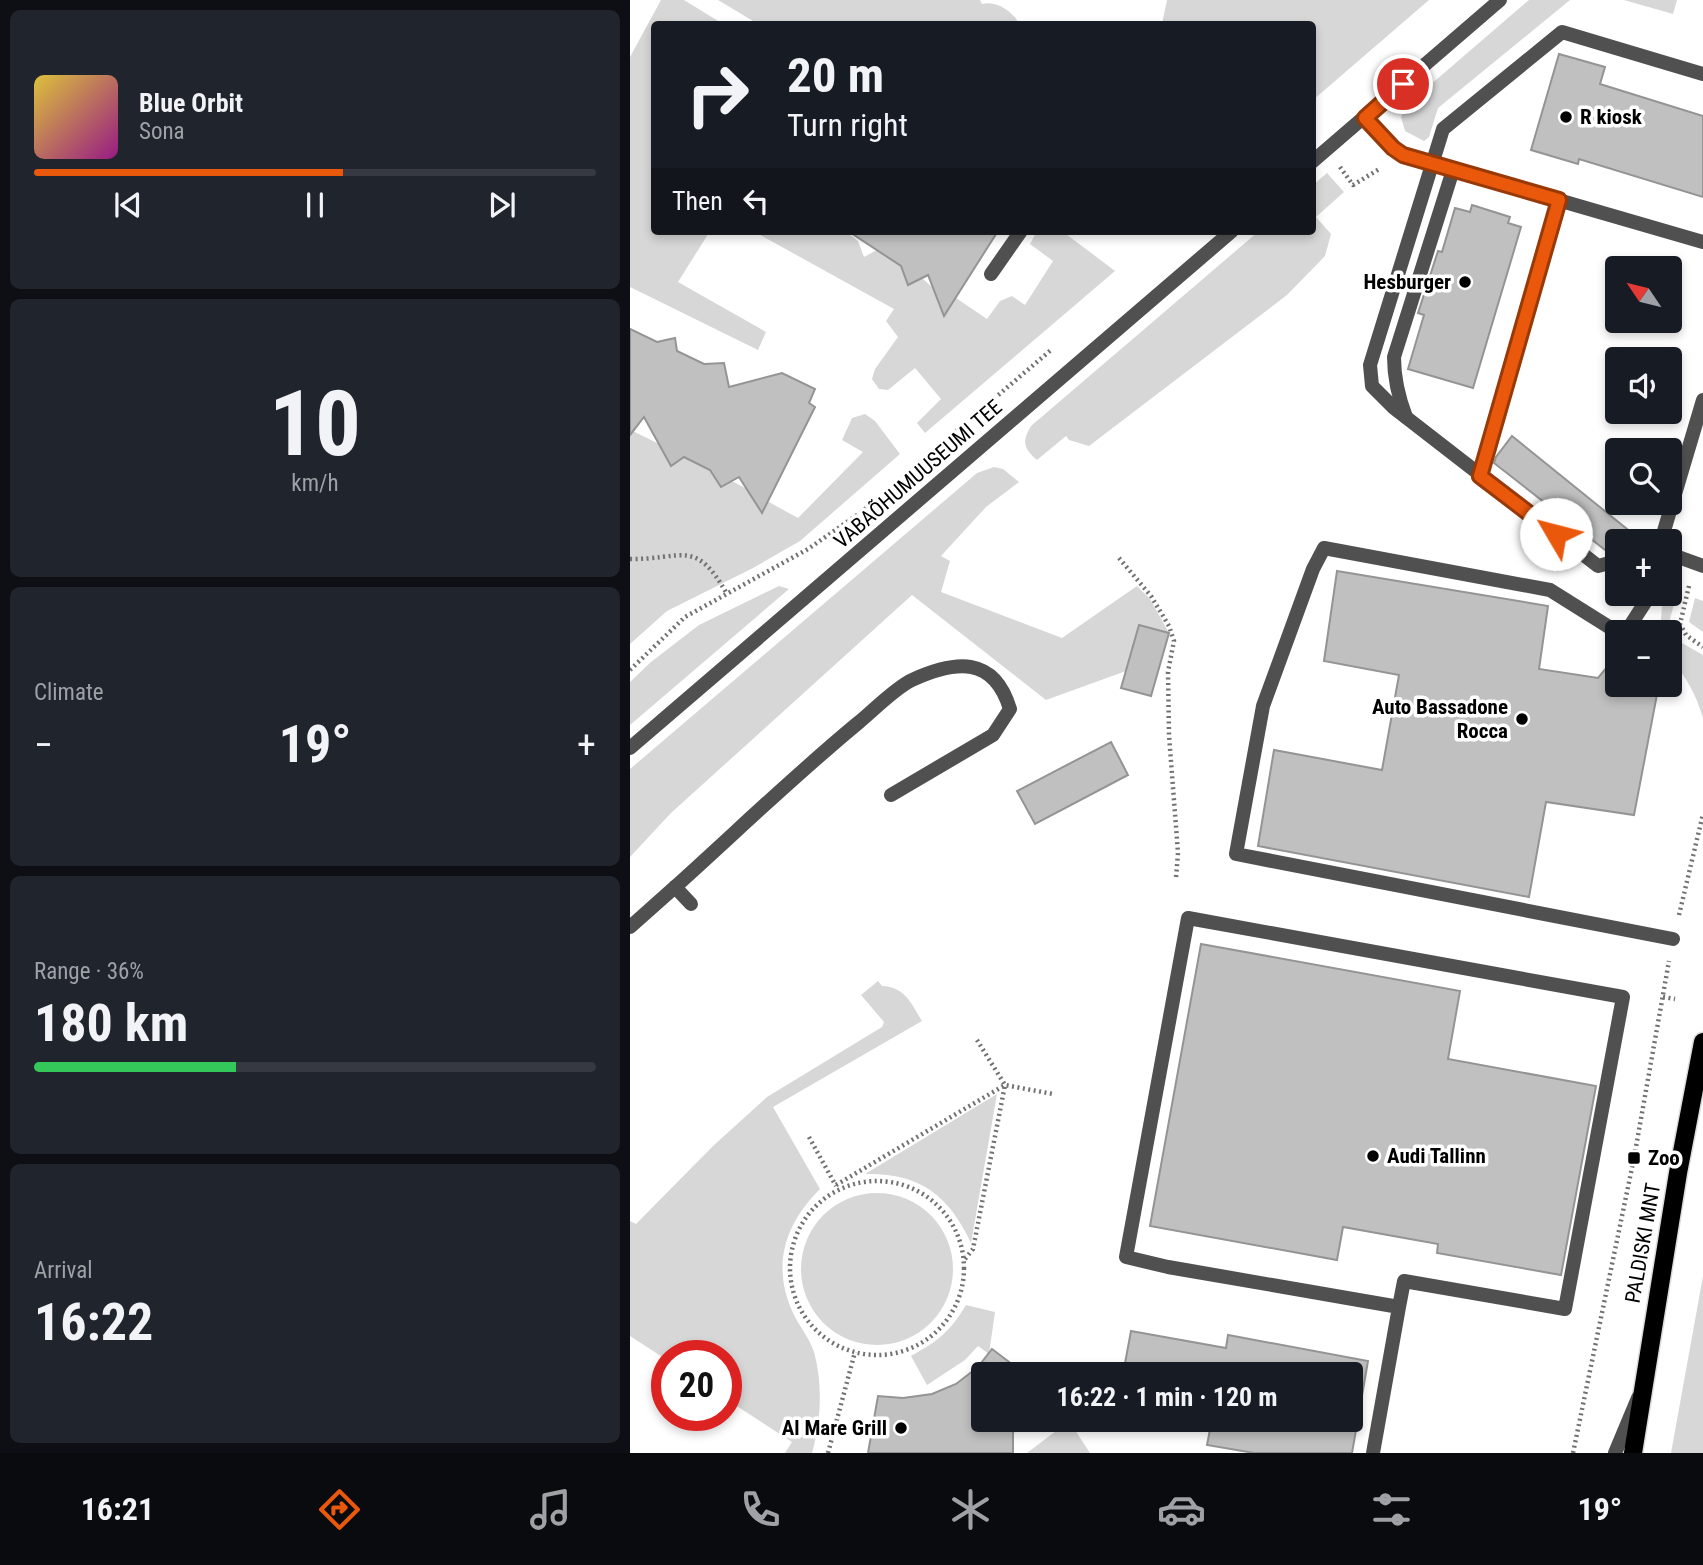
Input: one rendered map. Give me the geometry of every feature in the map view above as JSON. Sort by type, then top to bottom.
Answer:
[{"type":"main road","name":"PALDISKI MNT","points":[[1633,1453],[1642,1387],[1703,1042]]},
{"type":"street","points":[[1316,159],[1500,0]]},
{"type":"street","points":[[1605,564],[1598,566],[1407,419],[1372,386],[1370,365],[1443,129],[1563,32],[1703,74]]},
{"type":"street","points":[[1365,118],[1403,155],[1703,242]]},
{"type":"street","points":[[1407,419],[1398,397],[1394,356],[1453,170]]},
{"type":"street","points":[[1480,476],[1559,200]]},
{"type":"street","points":[[991,274],[1018,235]]},
{"type":"street","name":"VABAÕHUMUUSEUMI TEE","points":[[630,748],[1227,235]]},
{"type":"street","points":[[1665,529],[1703,400]]},
{"type":"street","points":[[1605,624],[1550,590],[1324,548],[1312,569],[1263,706],[1236,854],[1673,939]]},
{"type":"street","points":[[1682,558],[1703,566]]},
{"type":"street","points":[[630,927],[831,746],[910,681],[949,667],[974,667],[995,677],[1005,692],[1010,709],[993,735],[891,795]]},
{"type":"street","points":[[675,887],[691,904]]},
{"type":"street","points":[[1373,1453],[1404,1281],[1565,1309],[1623,997],[1188,918],[1126,1257],[1399,1307]]},
{"type":"street","points":[[1615,1453],[1642,1387]]},
{"type":"path","points":[[1326,150],[1353,184],[1403,155]]},
{"type":"path","points":[[630,670],[685,618],[808,549],[860,513],[1058,344]]},
{"type":"path","points":[[630,559],[682,554],[702,561],[716,573],[727,594]]},
{"type":"path","points":[[1119,558],[1151,596],[1169,626],[1174,641],[1168,671],[1168,723],[1178,853],[1176,878]]},
{"type":"path","points":[[1687,593],[1680,624],[1686,635],[1703,647]]},
{"type":"path","points":[[1573,1453],[1631,1171],[1673,939],[1703,814]]},
{"type":"path","points":[[1663,997],[1675,999]]},
{"type":"path","points":[[965,1259],[973,1249],[1005,1085],[976,1040]]},
{"type":"path","points":[[837,1187],[879,1180],[900,1183],[920,1191],[937,1203],[960,1238],[965,1259],[964,1280],[958,1300],[948,1319],[934,1334],[916,1346],[897,1353],[875,1355],[855,1352],[835,1345],[811,1324],[795,1297],[790,1276],[796,1235],[807,1217],[837,1187],[1005,1085],[1053,1094]]},
{"type":"path","points":[[809,1137],[837,1187]]},
{"type":"path","points":[[828,1453],[855,1352]]},
{"type":"shaded area","points":[[661,0],[684,0],[718,21],[651,21],[651,235],[707,235],[678,282],[766,332],[758,350],[630,287],[630,57]]},
{"type":"shaded area","points":[[718,0],[980,0],[982,4],[1004,8],[1017,21],[753,21]]},
{"type":"shaded area","points":[[1167,0],[1429,0],[1316,97],[1316,21],[1163,21]]},
{"type":"shaded area","points":[[1529,0],[1570,0],[1438,108],[1429,137],[1424,141],[1405,131],[1401,117],[1408,104]]},
{"type":"shaded area","points":[[1624,0],[1677,0],[1673,14]]},
{"type":"shaded area","points":[[1327,173],[1344,192],[1316,217],[1316,182]]},
{"type":"shaded area","points":[[1316,217],[1331,234],[1325,256],[1287,295],[1089,446],[1069,440],[1066,436],[1037,460],[1025,444],[1031,426],[1254,235],[1316,235]]},
{"type":"shaded area","points":[[760,235],[850,235],[858,241],[864,257],[877,250],[901,266],[908,285],[922,278],[933,288],[956,298],[987,319],[1000,301],[1012,296],[1025,305],[1053,261],[1030,244],[1035,235],[1067,235],[1115,271],[925,433],[917,423],[941,399],[915,368],[888,390],[879,389],[872,379],[875,369],[898,337],[886,321],[894,309]]},
{"type":"shaded area","points":[[865,414],[875,421],[900,454],[800,541],[667,611],[630,644],[630,435],[633,431],[659,444],[671,466],[684,457],[710,470],[721,487],[732,481],[747,489],[758,506],[767,501],[798,518],[863,452],[842,440],[852,418]]},
{"type":"shaded area","points":[[994,467],[1003,469],[1019,482],[986,507],[941,556],[950,561],[941,592],[1062,638],[1137,586],[1150,599],[1169,633],[1139,625],[1126,671],[1046,700],[912,595],[671,813],[630,857],[630,769],[977,473]]},
{"type":"shaded area","points":[[779,586],[789,589],[630,725],[630,682],[651,662],[699,625]]},
{"type":"shaded area","points":[[1695,598],[1703,601],[1703,632],[1689,622]]},
{"type":"shaded area","points":[[1662,606],[1673,606],[1670,620],[1661,620]]},
{"type":"shaded area","points":[[1682,643],[1703,655],[1703,718],[1682,675]]},
{"type":"shaded area","points":[[878,981],[882,986],[902,993],[922,1021],[773,1107],[820,1189],[790,1232],[783,1264],[787,1297],[812,1347],[817,1364],[820,1402],[817,1428],[812,1453],[785,1453],[792,1442],[742,1409],[742,1340],[651,1340],[651,1350],[630,1336],[630,1221],[636,1224],[713,1146],[767,1097],[882,1027],[884,1022],[861,995]]},
{"type":"shaded area","points":[[997,1094],[971,1243],[952,1211],[930,1190],[901,1177],[865,1174]]},
{"type":"shaded area","points":[[877,1193],[906,1199],[931,1215],[947,1240],[953,1269],[947,1298],[931,1323],[906,1339],[877,1345],[848,1339],[823,1323],[807,1298],[801,1269],[807,1240],[823,1215],[848,1199]]},
{"type":"shaded area","points":[[1703,1276],[1703,1453],[1671,1453]]},
{"type":"shaded area","points":[[966,1305],[995,1312],[989,1354],[978,1346],[965,1360],[927,1385],[911,1356],[943,1335]]},
{"type":"shaded area","points":[[1055,1432],[1076,1432],[1090,1453],[1027,1453]]},
{"type":"building","points":[[1559,54],[1605,67],[1600,84],[1703,116],[1703,197],[1579,159],[1578,164],[1531,150]]},
{"type":"building","name":"Hesburger","points":[[1472,205],[1510,217],[1508,223],[1521,227],[1473,388],[1408,369],[1424,315],[1418,313],[1438,251],[1442,252],[1455,208],[1470,212]]},
{"type":"building","points":[[854,235],[995,235],[944,316],[928,275],[908,285],[901,266]]},
{"type":"building","points":[[630,329],[657,342],[675,338],[677,351],[704,364],[724,363],[729,387],[782,373],[815,389],[809,403],[815,407],[762,513],[739,477],[721,487],[710,470],[684,457],[671,466],[644,417],[630,435]]},
{"type":"building","points":[[1512,436],[1605,511],[1605,515],[1610,515],[1627,529],[1605,529],[1605,550],[1494,463]]},
{"type":"building","name":"Auto Bassadone Rocca","points":[[1337,571],[1548,606],[1539,669],[1598,678],[1605,670],[1605,697],[1657,697],[1634,815],[1546,802],[1529,897],[1258,846],[1274,750],[1382,770],[1399,675],[1324,661]]},
{"type":"building","points":[[1139,625],[1169,633],[1151,696],[1121,688]]},
{"type":"building","points":[[1111,742],[1128,775],[1035,824],[1017,791]]},
{"type":"building","name":"Audi Tallinn","points":[[1201,944],[1460,991],[1448,1059],[1596,1086],[1561,1275],[1437,1253],[1438,1244],[1343,1227],[1337,1260],[1150,1226]]},
{"type":"building","points":[[1131,1331],[1226,1348],[1228,1335],[1368,1361],[1363,1390],[1363,1362],[1125,1362]]},
{"type":"building","points":[[992,1349],[1009,1362],[982,1362]]},
{"type":"building","points":[[971,1372],[971,1432],[1013,1432],[1013,1453],[868,1453],[878,1396],[903,1398],[932,1394],[956,1384]]},
{"type":"building","points":[[1210,1432],[1356,1432],[1352,1453],[1254,1453],[1207,1445]]},
{"type":"place","name":"R kiosk","points":[[1566,117]]},
{"type":"place","name":"Hesburger","points":[[1465,282]]},
{"type":"place","name":"Auto Bassadone Rocca","points":[[1522,719]]},
{"type":"place","name":"Audi Tallinn","points":[[1373,1156]]},
{"type":"place","name":"Zoo","points":[[1634,1158]]},
{"type":"place","name":"Al Mare Grill","points":[[901,1428]]},
{"type":"route","points":[[1403,84],[1365,118],[1393,148],[1403,155],[1432,165],[1559,200],[1480,476],[1556,534]]}]
